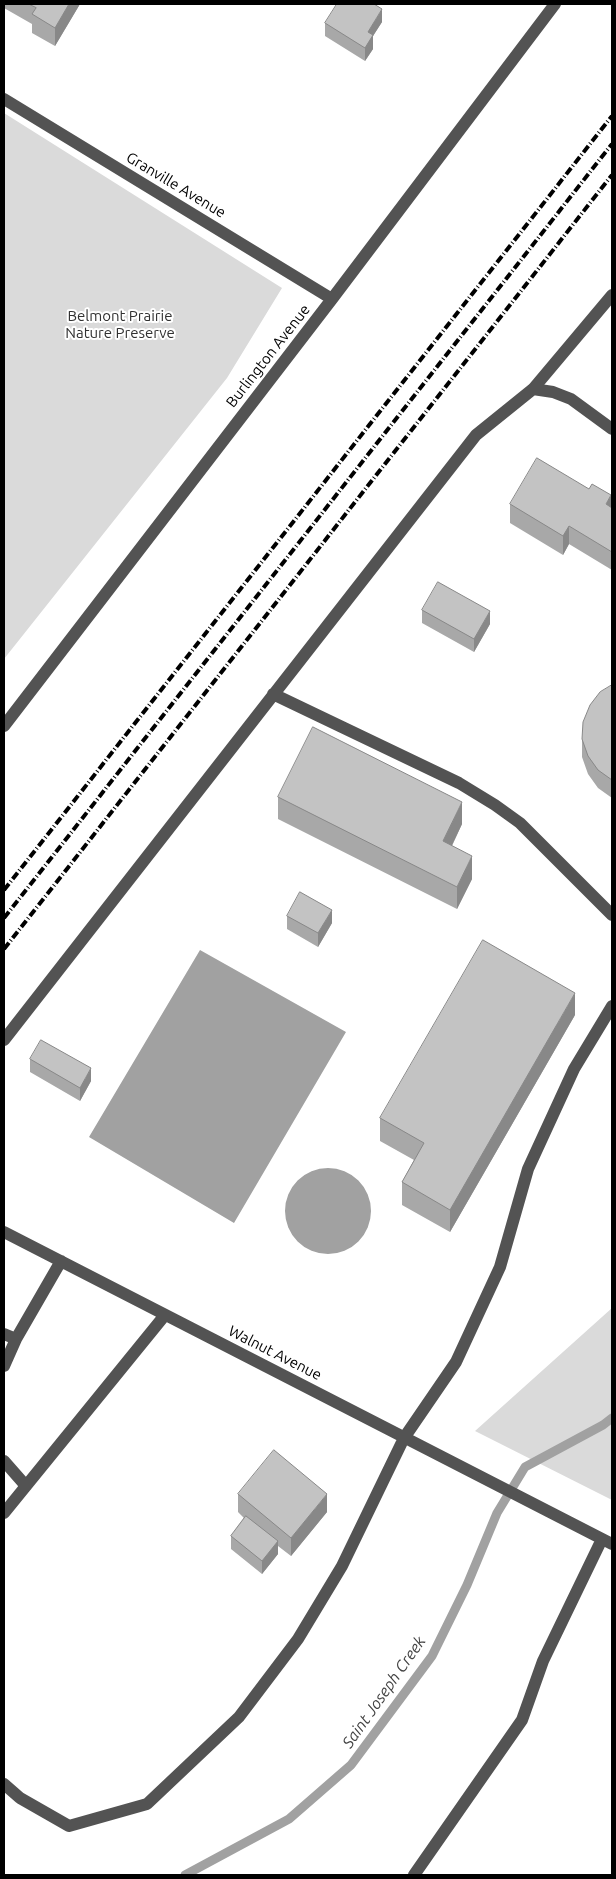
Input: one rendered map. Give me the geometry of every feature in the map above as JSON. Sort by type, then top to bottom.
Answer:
[{"type":"street","name":"Burlington Avenue","points":[[4,726],[332,299],[555,4]]},
{"type":"street","name":"Granville Avenue","points":[[4,99],[332,299]]},
{"type":"street","points":[[4,1040],[476,435],[533,389],[612,295]]},
{"type":"street","points":[[533,389],[554,392],[572,399],[612,429]]},
{"type":"street","points":[[273,694],[459,783],[495,806],[520,824],[612,915]]},
{"type":"street","points":[[4,1784],[20,1798],[69,1826],[147,1804],[239,1718],[298,1639],[342,1566],[404,1438],[456,1362],[500,1267],[528,1169],[574,1069],[612,1006]]},
{"type":"street","name":"Walnut Avenue","points":[[4,1232],[607,1541]]},
{"type":"street","points":[[4,1366],[16,1339],[61,1261]]},
{"type":"street","points":[[4,1513],[165,1315]]},
{"type":"street","points":[[4,1334],[16,1339]]},
{"type":"street","points":[[4,1461],[26,1486]]},
{"type":"street","points":[[414,1875],[522,1720],[543,1661],[607,1541]]},
{"type":"green space","name":"Belmont Prairie Nature Preserve","points":[[4,113],[282,288],[227,378],[4,659]]},
{"type":"green space","points":[[612,1308],[612,1500],[475,1431]]},
{"type":"shaded area","points":[[200,950],[346,1032],[234,1223],[89,1137]]},
{"type":"shaded area","points":[[328,1168],[344,1171],[352,1175],[364,1187],[368,1195],[371,1211],[368,1227],[364,1235],[352,1247],[344,1251],[328,1254],[312,1251],[304,1247],[292,1235],[288,1227],[285,1211],[288,1195],[292,1187],[304,1175],[312,1171]]},
{"type":"building","points":[[29,4],[69,4],[55,28],[32,14],[36,8]]},
{"type":"building","points":[[337,4],[374,4],[382,9],[368,32],[373,35],[365,48],[325,23]]},
{"type":"building","points":[[537,458],[589,489],[592,484],[611,495],[606,504],[612,508],[612,552],[569,526],[563,536],[510,504]]},
{"type":"building","points":[[438,582],[490,611],[474,639],[422,610]]},
{"type":"building","points":[[612,685],[612,780],[598,770],[588,756],[582,739],[583,722],[590,705],[600,692]]},
{"type":"building","points":[[313,727],[462,802],[443,841],[472,856],[457,887],[278,797]]},
{"type":"building","points":[[300,892],[332,910],[318,933],[287,916]]},
{"type":"building","points":[[483,940],[575,993],[450,1210],[402,1182],[424,1143],[380,1118]]},
{"type":"building","points":[[41,1040],[91,1068],[80,1088],[30,1059]]},
{"type":"building","points":[[274,1450],[327,1494],[291,1538],[238,1494]]},
{"type":"building","points":[[246,1516],[278,1541],[262,1561],[231,1536]]},
{"type":"waterway","name":"Saint Joseph Creek","points":[[185,1875],[289,1819],[351,1765],[432,1656],[467,1585],[497,1513],[525,1467],[603,1425],[612,1418]]},
{"type":"railway","points":[[4,890],[612,116]]},
{"type":"railway","points":[[4,918],[612,144]]},
{"type":"railway","points":[[4,949],[612,175]]}]
